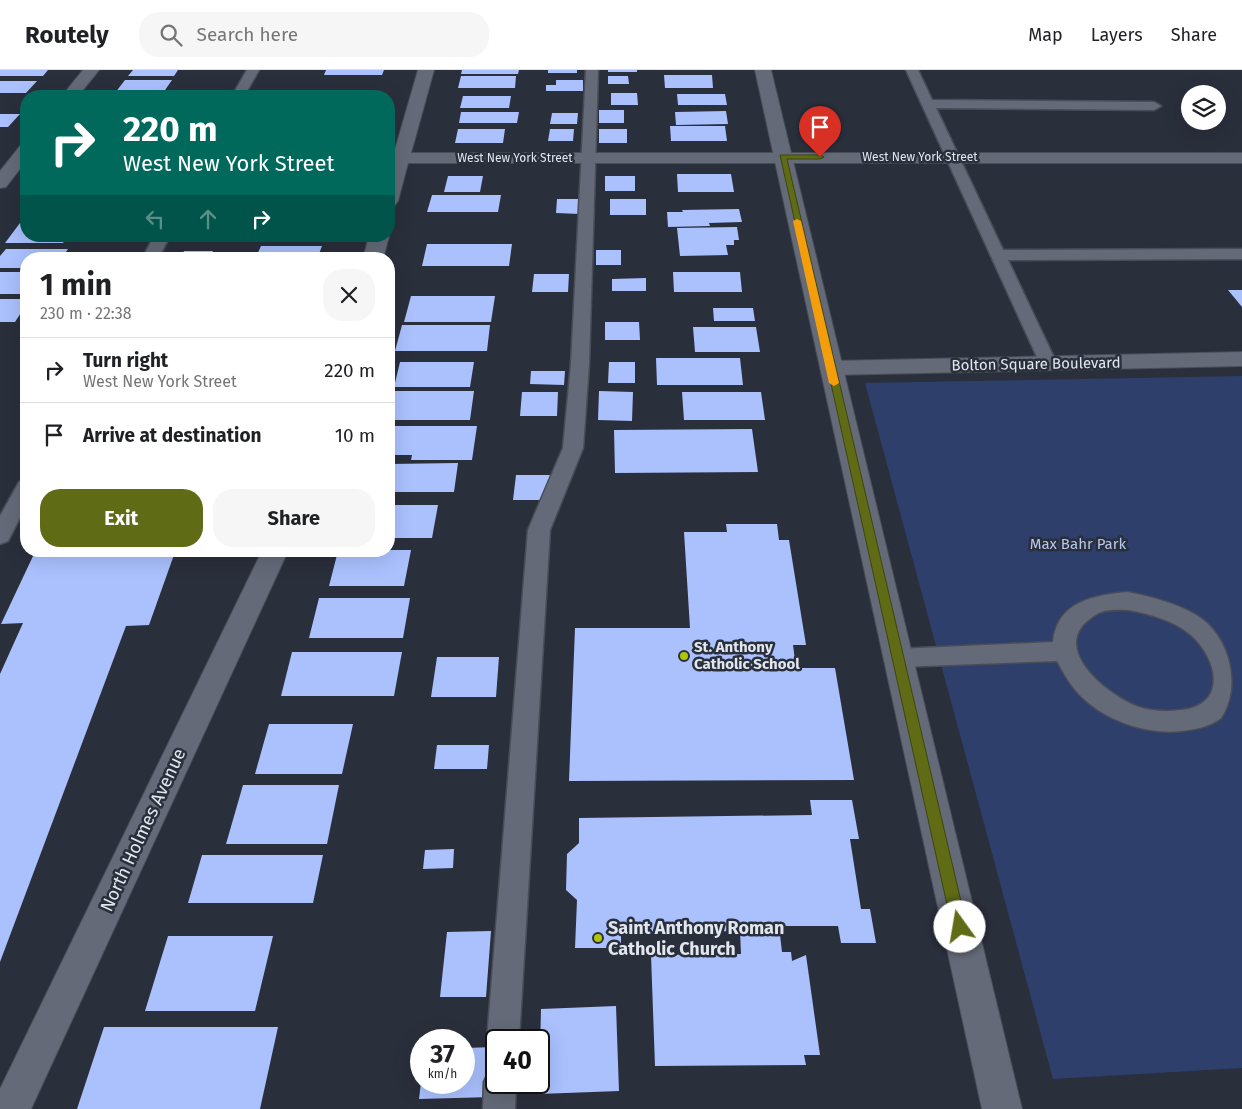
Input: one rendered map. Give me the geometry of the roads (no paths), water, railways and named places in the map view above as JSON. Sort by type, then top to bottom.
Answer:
[{"type":"street","points":[[75,90],[90,70]]},
{"type":"street","points":[[395,158],[426,70]]},
{"type":"street","points":[[763,70],[830,368],[1002,1109]]},
{"type":"street","points":[[0,160],[20,158]]},
{"type":"street","name":"West New York Street","points":[[395,158],[1242,158]]},
{"type":"street","points":[[0,183],[20,161]]},
{"type":"street","name":"Bolton Square Boulevard","points":[[830,368],[1242,359]]},
{"type":"street","name":"North Holmes Avenue","points":[[11,1109],[272,557]]},
{"type":"lane","points":[[241,90],[253,70]]},
{"type":"lane","points":[[504,1029],[539,530],[574,448],[590,158],[592,70]]},
{"type":"lane","points":[[912,70],[1048,364]]},
{"type":"lane","points":[[928,104],[1154,106]]},
{"type":"lane","points":[[997,255],[1242,254]]},
{"type":"lane","points":[[0,536],[20,498]]},
{"type":"lane","points":[[1128,601],[1155,606],[1181,617],[1199,629],[1217,648],[1227,670],[1227,690],[1216,707],[1197,719],[1167,722],[1137,717],[1109,704],[1086,686],[1074,671],[1065,651],[1066,631],[1080,613],[1098,603],[1128,601]]},
{"type":"lane","points":[[897,658],[1065,651]]},
{"type":"lane","points":[[499,1109],[500,1094]]},
{"type":"place","name":"St. Anthony Catholic School","points":[[684,656]]},
{"type":"place","name":"Saint Anthony Roman Catholic Church","points":[[598,938]]},
{"type":"park label","name":"Max Bahr Park","points":[[1078,544]]}]
